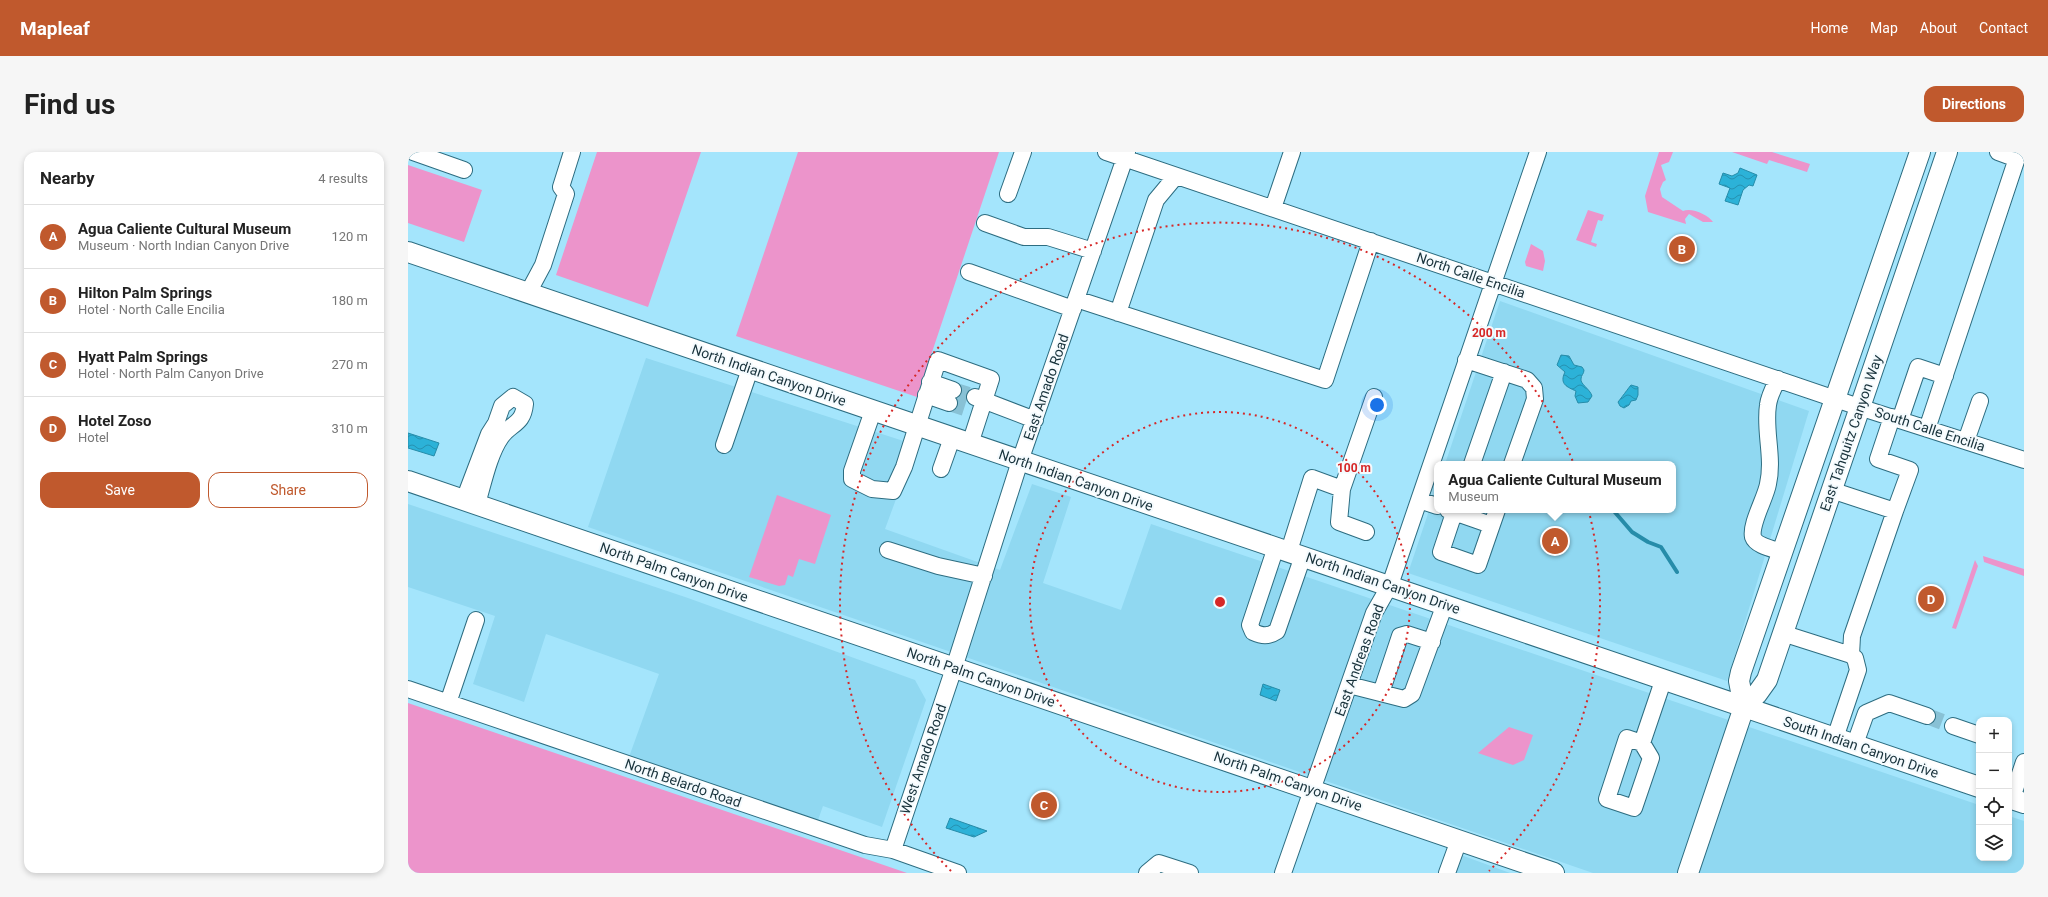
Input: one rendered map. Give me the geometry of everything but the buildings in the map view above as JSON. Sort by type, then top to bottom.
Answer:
[{"type":"main road","name":"East Tahquitz Canyon Way","points":[[1744,707],[1739,681],[1741,672],[1920,152]]},
{"type":"main road","name":"East Tahquitz Canyon Way","points":[[1688,873],[1744,707],[1762,687],[1782,633],[1947,152]]},
{"type":"main road","name":"North Indian Canyon Drive","points":[[408,252],[1744,707]]},
{"type":"main road","name":"North Palm Canyon Drive","points":[[408,481],[1554,873]]},
{"type":"main road","name":"South Indian Canyon Drive","points":[[1744,707],[1976,786]]},
{"type":"street","points":[[413,152],[464,170]]},
{"type":"street","points":[[528,294],[542,265],[566,194],[561,187],[572,152]]},
{"type":"street","points":[[1008,194],[1023,152]]},
{"type":"street","name":"North Calle Encilia","points":[[1106,152],[1126,155],[1176,176],[1493,282],[1835,399]]},
{"type":"street","points":[[1273,208],[1292,152]]},
{"type":"street","name":"East Andreas Road","points":[[1283,873],[1374,613],[1390,586],[1538,152]]},
{"type":"street","points":[[1927,429],[2018,155],[1998,152]]},
{"type":"street","name":"East Amado Road","points":[[954,668],[1020,461],[1126,155]]},
{"type":"street","points":[[1118,313],[1156,200],[1176,176]]},
{"type":"street","points":[[986,223],[1024,237],[1048,237],[1093,251]]},
{"type":"street","points":[[969,272],[1075,304],[1118,313],[1325,380],[1371,241]]},
{"type":"street","points":[[873,411],[852,471],[852,479],[872,489],[893,491],[904,467],[938,360],[991,379],[961,441],[941,469]]},
{"type":"street","points":[[1466,360],[1528,380],[1534,388],[1535,399],[1513,461]]},
{"type":"street","points":[[1851,655],[1852,636],[1910,470],[1878,459],[1918,367],[1945,376]]},
{"type":"street","points":[[724,445],[750,369]]},
{"type":"street","points":[[1473,461],[1504,372]]},
{"type":"street","points":[[1778,379],[1768,404],[1771,462],[1768,485],[1754,526],[1753,537],[1758,543],[1782,552]]},
{"type":"street","points":[[928,389],[951,396]]},
{"type":"street","points":[[1366,532],[1339,522],[1342,489],[1374,397]]},
{"type":"street","name":"South Calle Encilia","points":[[1835,399],[2024,460]]},
{"type":"street","points":[[1966,441],[1980,401]]},
{"type":"street","points":[[978,405],[1035,420]]},
{"type":"street","points":[[471,502],[489,434],[503,426]]},
{"type":"street","points":[[1289,551],[1312,478],[1342,489]]},
{"type":"street","points":[[1831,490],[1895,511]]},
{"type":"street","points":[[1419,500],[1434,505]]},
{"type":"street","points":[[1452,513],[1441,552],[1478,565],[1494,517],[1467,513]]},
{"type":"street","points":[[888,550],[938,566],[984,576]]},
{"type":"street","points":[[1349,685],[1404,699],[1412,694],[1445,604]]},
{"type":"street","points":[[448,703],[476,620]]},
{"type":"street","points":[[1782,633],[1851,655],[1855,658],[1858,670],[1835,738]]},
{"type":"street","points":[[1381,693],[1400,636],[1407,634],[1432,642]]},
{"type":"street","name":"West Amado Road","points":[[893,850],[954,668]]},
{"type":"street","points":[[1642,743],[1663,680]]},
{"type":"street","name":"North Belardo Road","points":[[408,689],[865,845],[893,850],[958,873]]},
{"type":"street","points":[[1855,744],[1866,713],[1889,703],[1927,716]]},
{"type":"street","points":[[1953,726],[1976,734]]},
{"type":"street","points":[[2015,800],[2024,762]]},
{"type":"street","points":[[1447,873],[1458,840]]},
{"type":"street","points":[[1147,873],[1159,863],[1190,873]]},
{"type":"shaded area","points":[[597,152],[701,152],[648,307],[556,275]]},
{"type":"shaded area","points":[[798,152],[999,152],[917,397],[736,336]]},
{"type":"shaded area","points":[[1659,152],[1673,152],[1669,162],[1661,165],[1666,180],[1663,182],[1660,189],[1662,197],[1683,211],[1690,210],[1700,212],[1713,222],[1703,222],[1689,214],[1685,219],[1686,224],[1648,212],[1645,196]]},
{"type":"shaded area","points":[[1732,152],[1772,152],[1810,164],[1807,172],[1769,160],[1767,164]]},
{"type":"shaded area","points":[[408,165],[482,190],[464,242],[408,223]]},
{"type":"shaded area","points":[[1588,210],[1604,215],[1602,221],[1598,220],[1591,242],[1597,244],[1596,247],[1576,240]]},
{"type":"shaded area","points":[[1531,244],[1543,251],[1545,261],[1543,271],[1526,266],[1525,262]]},
{"type":"shaded area","points":[[1500,301],[1809,411],[1727,681],[1408,573],[1434,496],[1434,513],[1676,513],[1676,461],[1446,461]]},
{"type":"shaded area","points":[[646,358],[916,445],[885,529],[1000,570],[1032,484],[1071,497],[1043,583],[1121,610],[1151,524],[1976,804],[1976,861],[2012,861],[2012,817],[2024,821],[2024,873],[1593,873],[588,527]]},
{"type":"shaded area","points":[[777,495],[831,515],[815,564],[799,559],[793,577],[788,575],[785,585],[779,586],[749,577]]},
{"type":"shaded area","points":[[408,504],[688,598],[915,680],[926,700],[882,827],[823,806],[818,820],[629,757],[659,674],[546,634],[524,702],[473,684],[495,616],[408,587]]},
{"type":"shaded area","points":[[1983,556],[2024,569],[2024,576],[1984,562]]},
{"type":"shaded area","points":[[1975,560],[1978,566],[1956,629],[1952,628]]},
{"type":"shaded area","points":[[408,703],[840,850],[907,873],[408,873]]},
{"type":"shaded area","points":[[1509,727],[1533,735],[1524,760],[1513,765],[1478,753]]},
{"type":"shaded area","points":[[1461,855],[1510,873],[1454,873]]},
{"type":"water","points":[[1740,168],[1757,175],[1753,186],[1749,185],[1743,190],[1738,205],[1725,201],[1730,188],[1719,184],[1723,173],[1732,176],[1738,173]]},
{"type":"water","points":[[1561,355],[1569,356],[1574,365],[1582,367],[1584,370],[1581,381],[1592,396],[1588,402],[1578,403],[1575,396],[1576,391],[1563,382],[1565,372],[1557,365]]},
{"type":"water","points":[[1631,385],[1638,387],[1638,395],[1636,400],[1631,401],[1629,405],[1624,408],[1620,406],[1618,402]]},
{"type":"water","points":[[408,433],[439,443],[434,456],[408,448]]},
{"type":"water","points":[[1263,684],[1280,690],[1276,701],[1260,695]]},
{"type":"water","points":[[950,818],[987,831],[974,837],[946,828]]},
{"type":"waterway","points":[[1616,513],[1632,532],[1648,542],[1661,547],[1677,572]]},
{"type":"tunnel","points":[[953,390],[975,397]]},
{"type":"tunnel","points":[[949,403],[971,410]]},
{"type":"tunnel","points":[[1927,716],[1953,726]]},
{"type":"place","name":"Hilton Palm Springs","points":[[1682,249]]},
{"type":"place","name":"Agua Caliente Cultural Museum","points":[[1555,541]]},
{"type":"place","name":"Hotel Zoso","points":[[1931,599]]},
{"type":"place","name":"Hyatt Palm Springs","points":[[1044,805]]}]
